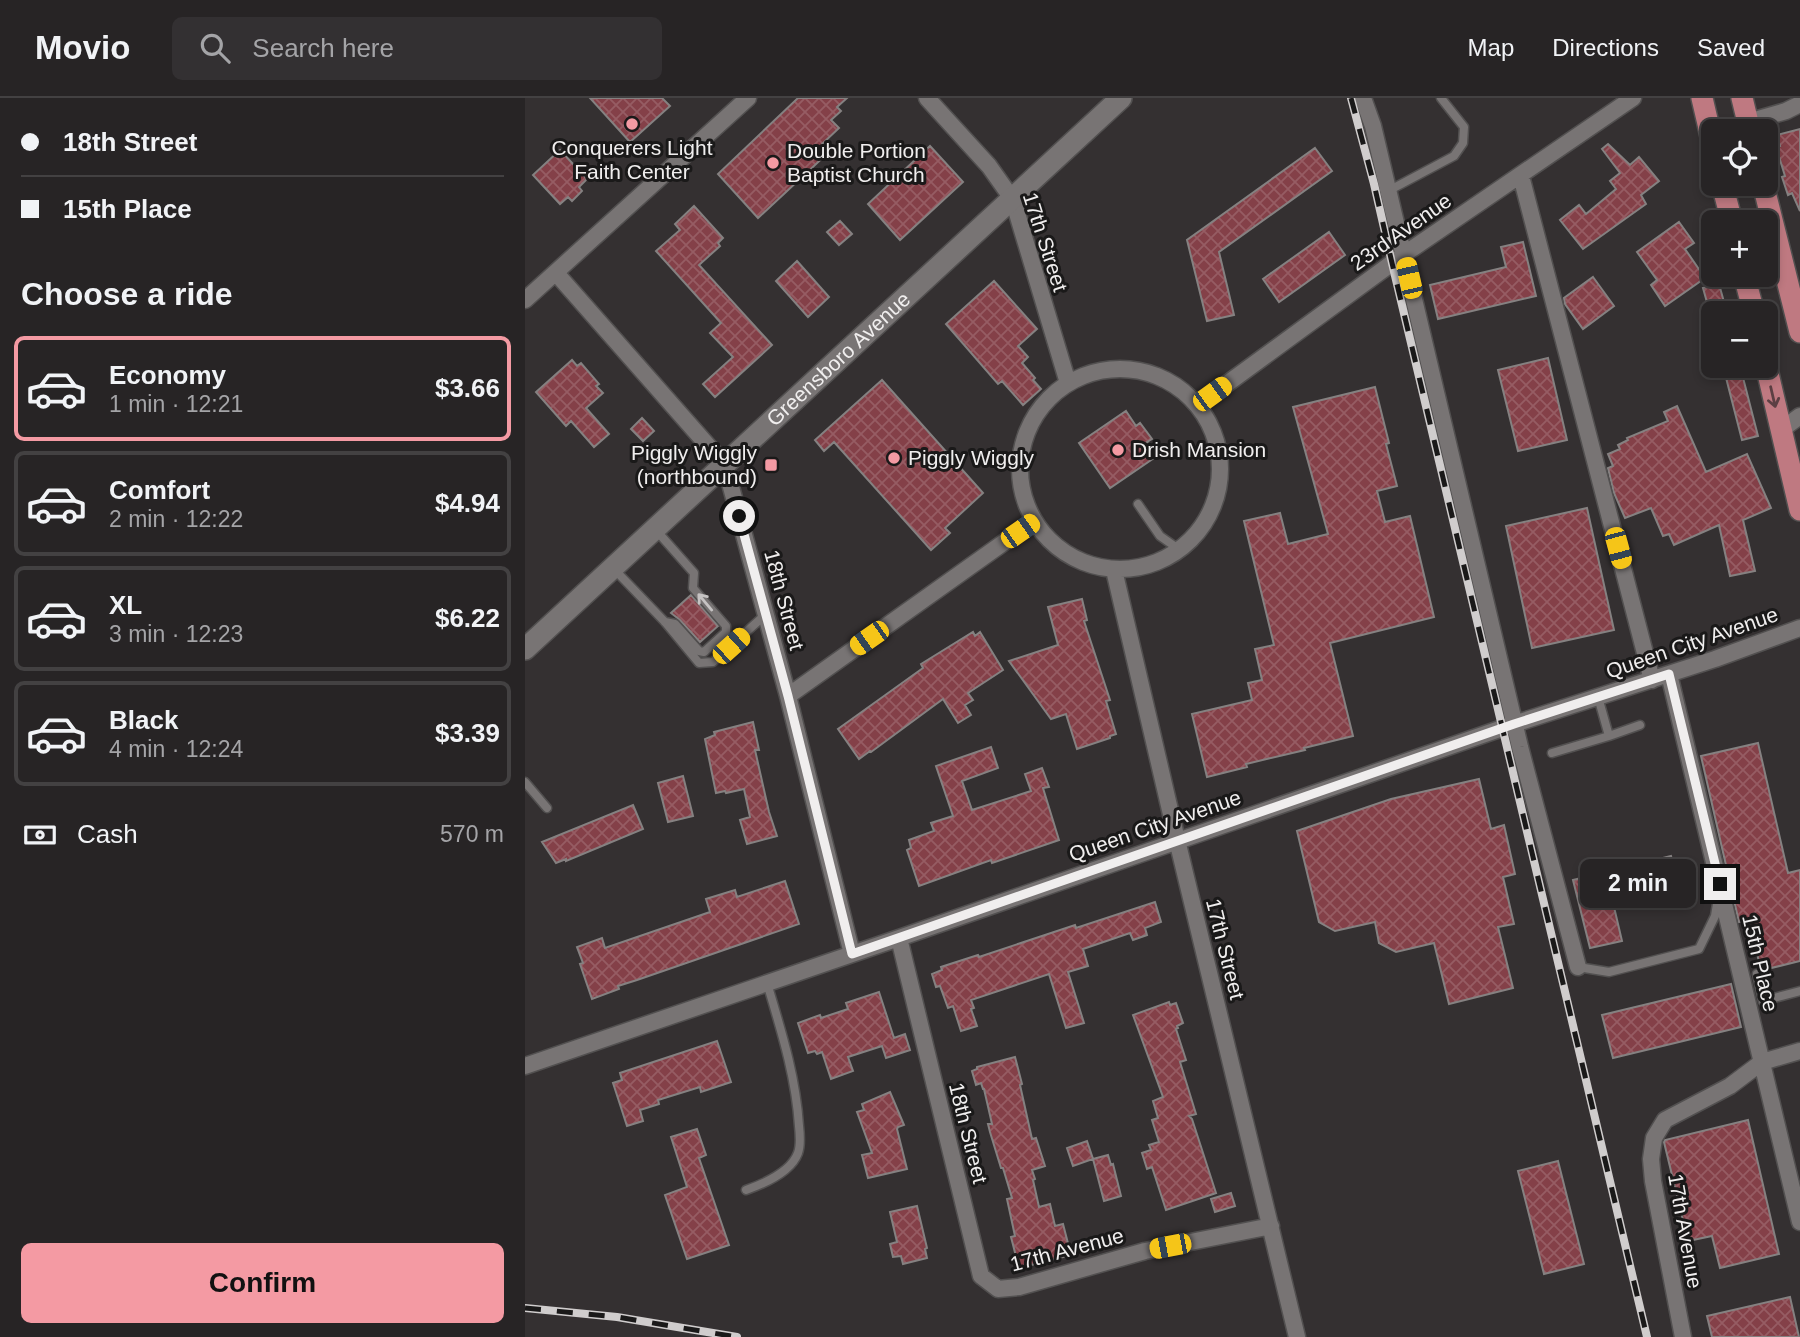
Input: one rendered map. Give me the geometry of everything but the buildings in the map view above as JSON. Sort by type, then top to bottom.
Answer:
[{"type":"main road","name":"Greensboro Avenue","points":[[525,649],[1121,98]]},
{"type":"main road","points":[[1702,98],[1707,119]]},
{"type":"main road","points":[[1742,98],[1747,119]]},
{"type":"main road","points":[[1766,196],[1800,332]]},
{"type":"main road","points":[[1769,378],[1800,510]]},
{"type":"street","points":[[525,300],[748,98]]},
{"type":"street","name":"17th Street","points":[[927,98],[989,166],[1013,200],[1068,383]]},
{"type":"street","points":[[1363,98],[1373,126],[1514,724],[1578,967]]},
{"type":"street","name":"23rd Avenue","points":[[1198,405],[1403,254],[1633,98]]},
{"type":"street","points":[[1768,119],[1800,104]]},
{"type":"street","points":[[1521,176],[1653,680]]},
{"type":"street","name":"18th Street","points":[[556,273],[725,465],[788,696],[852,954]]},
{"type":"street","points":[[1103,370],[1147,372],[1185,392],[1198,405],[1211,426],[1217,446],[1219,488],[1213,508],[1203,526],[1190,542],[1173,555],[1153,565],[1134,569],[1095,567],[1072,558],[1055,546],[1034,521],[1022,493],[1019,472],[1021,450],[1027,430],[1037,412],[1068,383],[1085,374],[1103,370]]},
{"type":"street","points":[[1781,430],[1800,415]]},
{"type":"street","points":[[788,696],[1034,521]]},
{"type":"street","name":"17th Street","points":[[1114,570],[1297,1337]]},
{"type":"street","name":"Queen City Avenue","points":[[525,1066],[1514,724],[1653,680],[1800,628]]},
{"type":"street","name":"15th Place","points":[[1669,674],[1800,1222]]},
{"type":"street","name":"18th Street","points":[[899,938],[981,1276],[997,1289]]},
{"type":"street","name":"17th Avenue","points":[[1683,1337],[1653,1181],[1651,1159],[1654,1138],[1665,1120],[1730,1086],[1762,1062],[1800,1051]]},
{"type":"street","name":"17th Avenue","points":[[997,1289],[1019,1287],[1145,1251],[1271,1226]]},
{"type":"lane","points":[[1388,191],[1454,156],[1463,143],[1464,127],[1441,98]]},
{"type":"lane","points":[[1138,504],[1160,536],[1180,550]]},
{"type":"lane","points":[[655,528],[694,573],[693,588],[726,626],[726,632],[704,652],[699,651],[675,625],[665,622]]},
{"type":"lane","points":[[614,568],[699,663],[713,662],[766,614]]},
{"type":"lane","points":[[1598,697],[1609,736]]},
{"type":"lane","points":[[1552,753],[1640,725]]},
{"type":"lane","points":[[525,782],[547,808]]},
{"type":"lane","points":[[1578,967],[1609,972],[1699,949],[1715,915],[1720,884]]},
{"type":"lane","points":[[1757,974],[1763,1001],[1800,991]]},
{"type":"lane","points":[[746,1191],[769,1181],[789,1165],[797,1155],[800,1141],[792,1071],[767,983]]},
{"type":"railway","points":[[1351,98],[1374,184],[1647,1337]]},
{"type":"railway","points":[[525,1308],[617,1317],[737,1337]]},
{"type":"place","name":"Conquerers Light Faith Center","points":[[632,124]]},
{"type":"place","name":"Double Portion Baptist Church","points":[[773,163]]},
{"type":"place","name":"Drish Mansion","points":[[1118,450]]},
{"type":"place","name":"Piggly Wiggly","points":[[894,458]]},
{"type":"place","name":"Piggly Wiggly (northbound)","points":[[771,465]]},
{"type":"route","points":[[739,516],[788,696],[852,954],[1514,724],[1669,674],[1720,884]]}]
